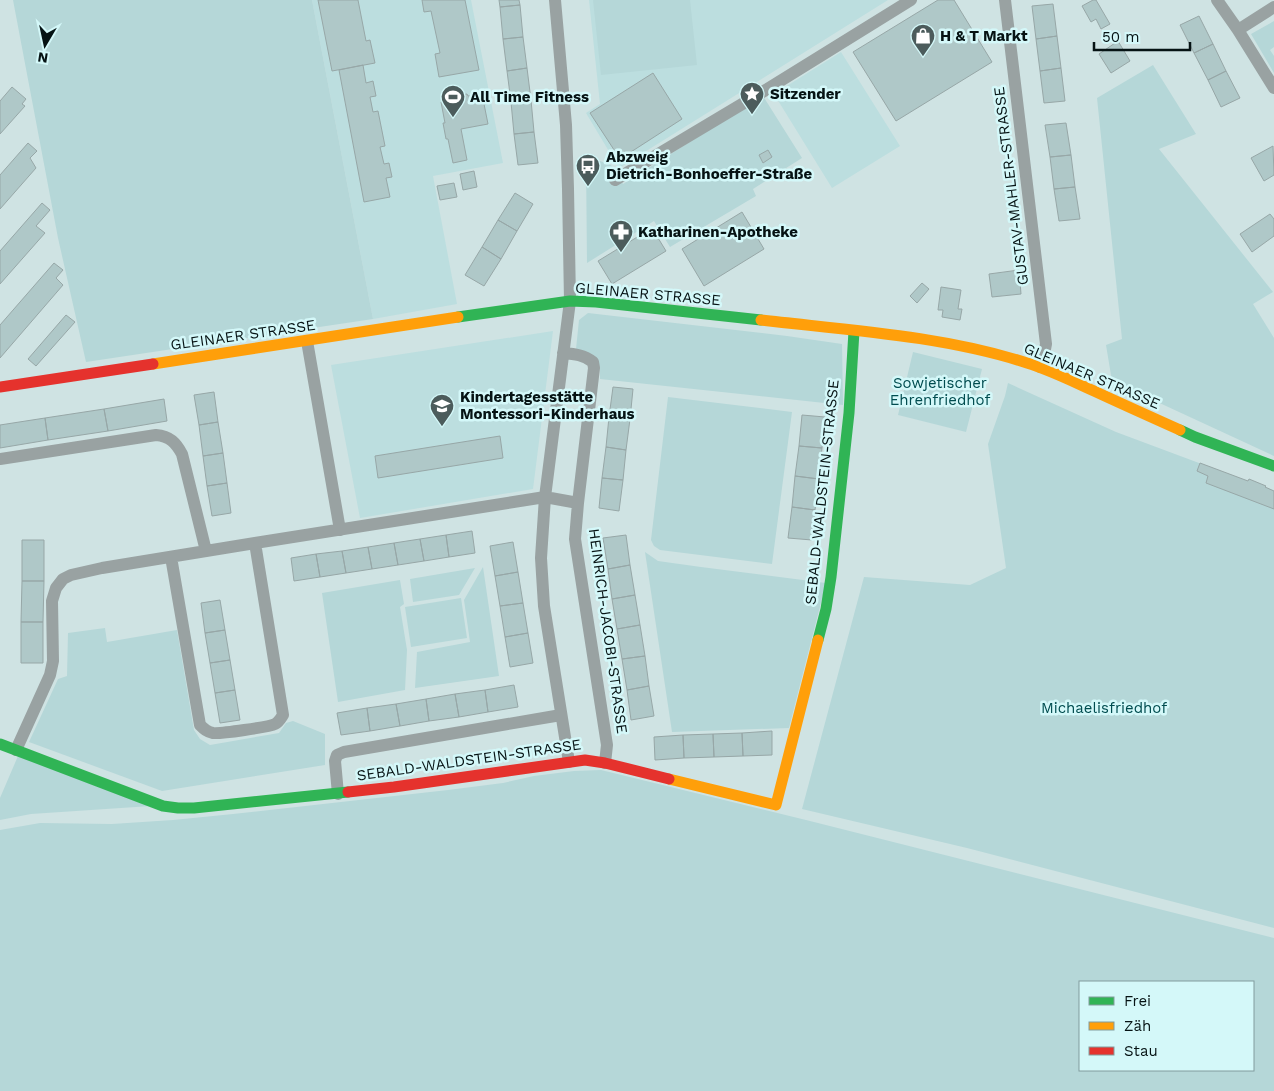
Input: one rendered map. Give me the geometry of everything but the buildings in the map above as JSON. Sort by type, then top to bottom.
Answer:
[{"type":"street","points":[[555,0],[567,143],[570,301],[545,497],[541,558],[544,606],[568,762]]},
{"type":"street","points":[[615,180],[911,0]]},
{"type":"street","name":"GUSTAV-MAHLER-STRASSE","points":[[1005,0],[1046,344],[1040,367]]},
{"type":"street","points":[[1217,0],[1274,88]]},
{"type":"street","points":[[1238,30],[1274,7]]},
{"type":"street","name":"GLEINAER STRASSE","points":[[0,387],[554,302],[596,302],[898,336],[1010,357],[1040,367],[1187,433],[1274,466]]},
{"type":"street","name":"SEBALD-WALDSTEIN-STRASSE","points":[[0,744],[163,806],[194,808],[338,794],[585,760],[605,763],[776,805],[826,609],[849,413],[854,331]]},
{"type":"street","points":[[307,341],[340,530]]},
{"type":"street","name":"HEINRICH-JACOBI-STRASSE","points":[[563,353],[580,354],[593,362],[594,368],[575,539],[607,745],[605,763]]},
{"type":"street","points":[[0,459],[164,435],[174,441],[182,454],[206,551]]},
{"type":"street","points":[[16,750],[50,675],[53,662],[52,601],[56,588],[71,574],[545,497],[578,503]]},
{"type":"street","points":[[171,557],[200,725],[209,732],[221,734],[272,725],[280,720],[282,715],[255,543]]},
{"type":"street","name":"SEBALD-WALDSTEIN-STRASSE","points":[[338,794],[334,761],[337,755],[344,752],[562,715]]},
{"type":"shaded area","points":[[312,0],[471,0],[503,163],[433,176],[457,304],[373,319]]},
{"type":"shaded area","points":[[589,0],[888,0],[619,168],[586,113],[600,104]]},
{"type":"shaded area","points":[[841,52],[900,146],[832,188],[774,94]]},
{"type":"shaded area","name":"Kindertagesstätte Montessori-Kinderhaus","points":[[553,331],[533,489],[360,518],[331,365]]},
{"type":"green space","points":[[13,0],[312,0],[373,319],[86,362],[58,238]]},
{"type":"green space","points":[[593,0],[690,0],[697,65],[601,75]]},
{"type":"green space","points":[[1274,21],[1274,47],[1270,50],[1274,56],[1274,73],[1251,34]]},
{"type":"green space","points":[[1153,65],[1196,134],[1159,149],[1273,292],[1253,304],[1274,338],[1274,456],[1112,381],[1106,345],[1122,339],[1097,98]]},
{"type":"green space","points":[[763,96],[802,158],[753,189],[756,196],[670,247],[654,221],[587,263],[586,158],[611,165],[623,184]]},
{"type":"green space","points":[[588,313],[842,344],[843,405],[600,379],[600,368],[576,349],[579,320]]},
{"type":"green space","name":"Sowjetischer Ehrenfriedhof","points":[[913,352],[982,369],[966,432],[898,415]]},
{"type":"green space","name":"Michaelisfriedhof","points":[[1008,383],[1116,432],[1274,491],[1274,928],[967,848],[802,809],[864,577],[970,585],[1006,568],[988,444]]},
{"type":"green space","points":[[668,397],[792,412],[772,564],[660,550],[654,546],[651,540]]},
{"type":"green space","points":[[645,552],[658,561],[826,583],[789,728],[672,732]]},
{"type":"green space","points":[[483,567],[499,676],[415,688],[417,652],[470,642],[464,600]]},
{"type":"green space","points":[[475,568],[459,595],[413,602],[410,579]]},
{"type":"green space","points":[[400,580],[404,604],[400,607],[407,650],[405,690],[338,702],[322,593]]},
{"type":"green space","points":[[461,598],[467,638],[411,647],[405,607]]},
{"type":"green space","points":[[105,628],[107,642],[177,630],[194,730],[200,739],[210,745],[279,733],[286,723],[293,721],[325,734],[325,765],[162,791],[29,742],[58,679],[67,676],[68,633]]},
{"type":"green space","points":[[18,756],[151,806],[31,814],[0,820],[0,798]]},
{"type":"green space","points":[[601,770],[1274,938],[1274,1091],[0,1091],[0,830],[40,823],[112,824],[233,814],[448,790],[503,783],[534,776]]},
{"type":"traffic: fast","points":[[458,317],[570,301],[596,302],[761,320]]},
{"type":"traffic: fast","points":[[818,640],[826,609],[831,577],[849,413],[854,331]]},
{"type":"traffic: fast","points":[[1180,430],[1274,466]]},
{"type":"traffic: fast","points":[[0,744],[163,806],[194,808],[348,792]]},
{"type":"traffic: slow","points":[[153,364],[458,317]]},
{"type":"traffic: slow","points":[[761,320],[896,335],[963,346],[995,354],[1053,372],[1180,430]]},
{"type":"traffic: slow","points":[[669,779],[776,805],[818,640]]},
{"type":"traffic: jam","points":[[0,387],[153,364]]},
{"type":"traffic: jam","points":[[348,792],[585,760],[669,779]]},
{"type":"place","name":"H & T Markt","points":[[923,57]]},
{"type":"place","name":"Sitzender","points":[[752,115]]},
{"type":"place","name":"All Time Fitness","points":[[453,118]]},
{"type":"place","name":"Abzweig Dietrich-Bonhoeffer-Straße","points":[[588,187]]},
{"type":"place","name":"Katharinen-Apotheke","points":[[621,253]]},
{"type":"place","name":"Kindertagesstätte Montessori-Kinderhaus","points":[[442,427]]}]
